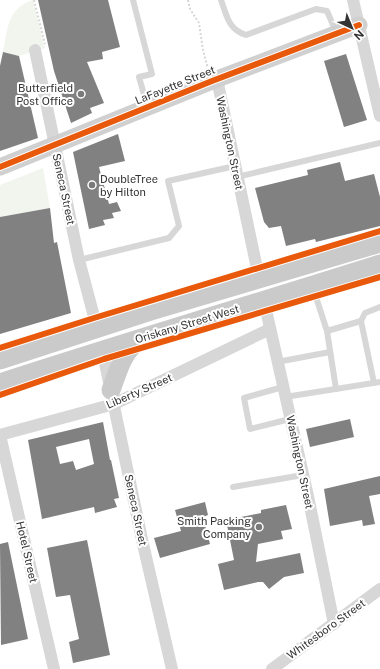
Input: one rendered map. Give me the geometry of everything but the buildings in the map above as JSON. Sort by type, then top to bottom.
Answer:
[{"type":"main road","name":"Oriskany Street West","points":[[0,360],[151,311],[380,243]]},
{"type":"main road","name":"Oriskany Street West","points":[[0,383],[102,349],[264,301],[380,264]]},
{"type":"main road","points":[[102,349],[124,328],[151,311]]},
{"type":"main road","points":[[112,397],[124,357],[132,345],[146,336]]},
{"type":"street","points":[[353,0],[378,102],[380,116]]},
{"type":"street","name":"LaFayette Street","points":[[0,167],[148,107],[213,76],[359,25]]},
{"type":"street","name":"Seneca Street","points":[[35,50],[79,260],[97,328]]},
{"type":"street","name":"Washington Street","points":[[213,76],[259,278]]},
{"type":"street","name":"Washington Street","points":[[264,301],[303,475],[334,624]]},
{"type":"street","name":"Liberty Street","points":[[0,435],[112,397],[270,330]]},
{"type":"street","name":"Seneca Street","points":[[102,349],[143,544],[172,669]]},
{"type":"street","name":"Hotel Street","points":[[0,435],[54,669]]},
{"type":"street","name":"Whitesboro Street","points":[[272,669],[380,589]]},
{"type":"lane","points":[[134,0],[152,74],[139,77],[148,107]]},
{"type":"lane","points":[[221,0],[230,24],[237,32],[246,35],[316,9],[327,11],[336,34]]},
{"type":"lane","points":[[79,260],[170,238],[179,226],[168,181],[236,172],[380,143]]},
{"type":"lane","points":[[312,285],[327,331],[336,389]]},
{"type":"lane","points":[[327,331],[361,321],[365,314],[380,307]]},
{"type":"lane","points":[[290,419],[250,429],[244,398],[284,392],[336,389],[377,383],[361,321]]},
{"type":"lane","points":[[277,362],[330,352]]},
{"type":"lane","points":[[233,487],[303,475]]},
{"type":"path","points":[[34,0],[46,46],[35,50]]},
{"type":"path","points":[[188,0],[190,10],[199,23],[202,50],[213,76]]},
{"type":"shaded area","points":[[33,0],[45,48],[19,56],[3,52],[8,27],[13,14],[24,4]]},
{"type":"shaded area","points":[[43,168],[50,208],[0,217],[0,185]]},
{"type":"cycle path","points":[[0,167],[212,81],[359,25]]},
{"type":"cycle path","points":[[0,348],[380,231]]},
{"type":"cycle path","points":[[0,395],[104,359],[380,277]]},
{"type":"place","name":"Butterfield Post Office","points":[[81,94]]},
{"type":"place","name":"DoubleTree by Hilton","points":[[92,185]]},
{"type":"place","name":"Smith Packing Company","points":[[259,527]]}]
